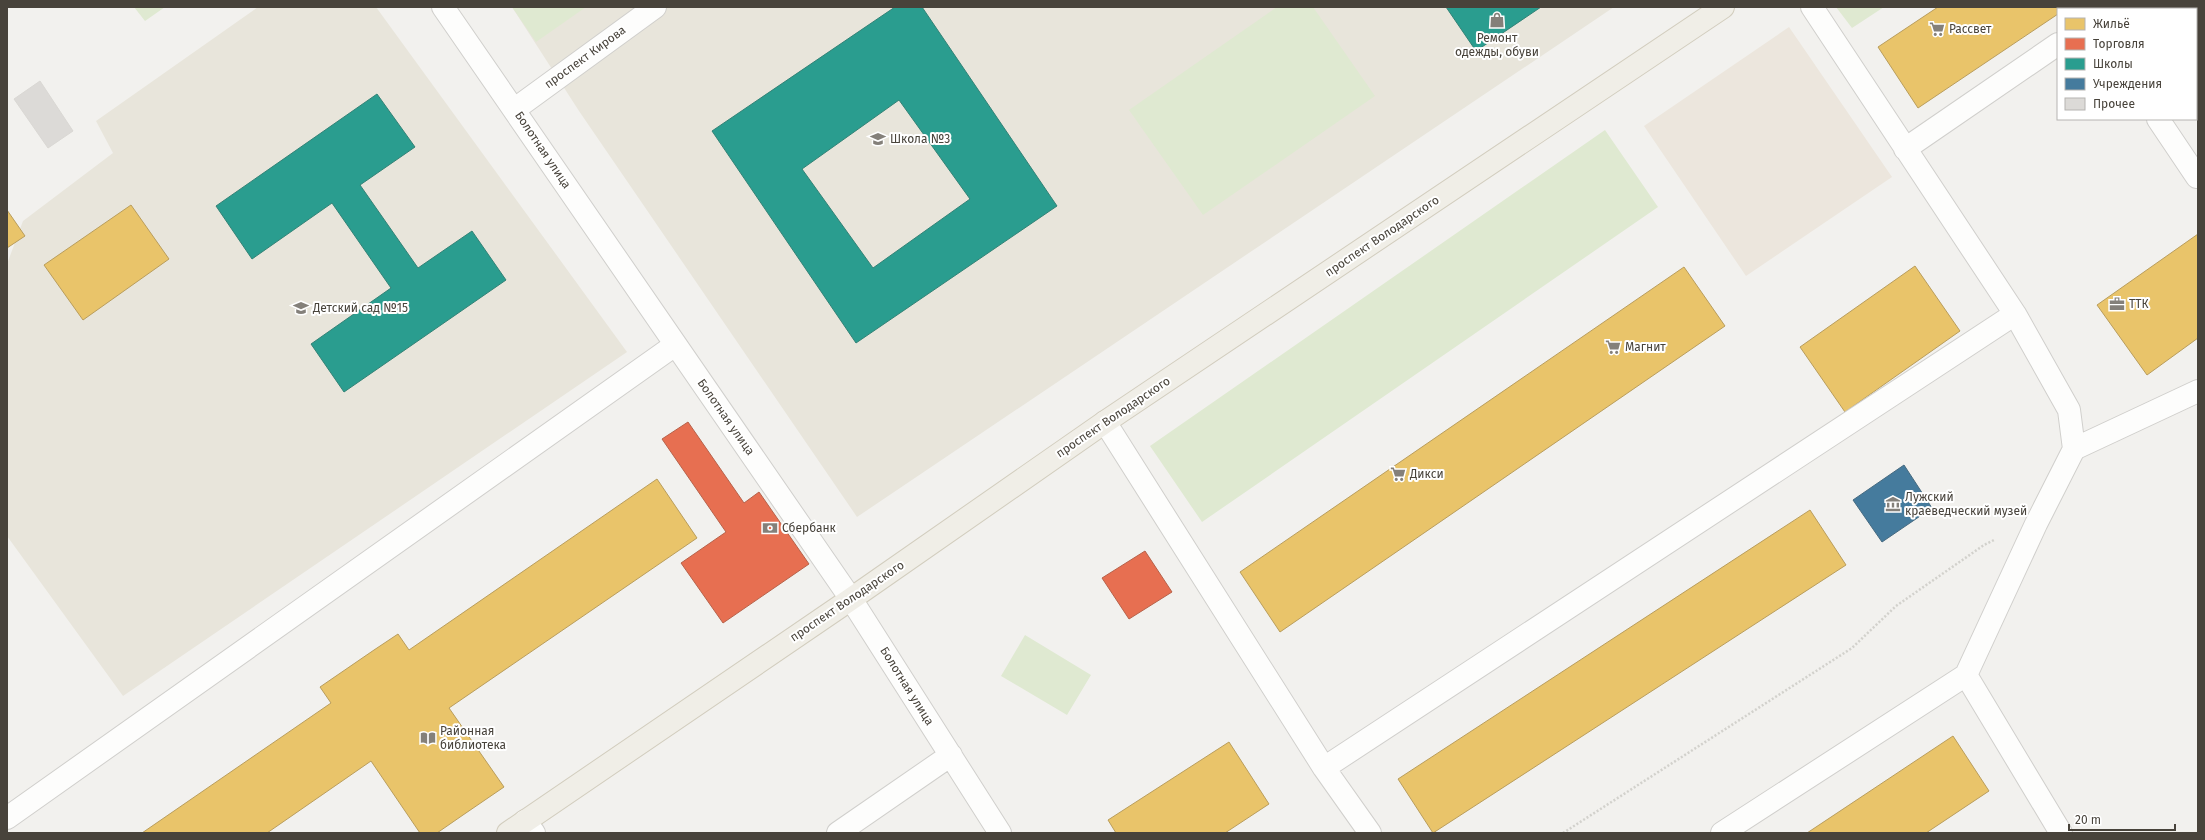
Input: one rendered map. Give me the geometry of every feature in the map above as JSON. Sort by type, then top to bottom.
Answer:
[{"type":"main road","name":"проспект Володарского","points":[[522,829],[1105,422],[1723,7]]},
{"type":"street","name":"Болотная улица","points":[[443,7],[515,109],[675,345],[851,599],[1000,833]]},
{"type":"street","name":"проспект Кирова","points":[[515,109],[655,7]]},
{"type":"street","points":[[1722,833],[1966,675],[2036,524],[2074,449],[2069,410],[2015,314],[1812,7]]},
{"type":"street","points":[[1905,149],[2057,45]]},
{"type":"street","points":[[2159,120],[2198,177]]},
{"type":"street","points":[[1324,768],[2015,314]]},
{"type":"street","points":[[7,818],[675,345]]},
{"type":"street","points":[[2074,449],[2198,391]]},
{"type":"street","points":[[1105,422],[1324,768],[1370,833]]},
{"type":"street","points":[[1966,675],[2061,833]]},
{"type":"street","points":[[838,833],[951,756]]},
{"type":"path","points":[[1563,833],[1852,648],[1896,606],[1984,545],[2036,524]]},
{"type":"shaded area","name":"Детский сад №15","points":[[258,7],[376,7],[627,352],[123,696],[7,536],[7,264],[23,221],[113,153],[96,121]]},
{"type":"shaded area","points":[[512,7],[1614,7],[857,517],[579,111]]},
{"type":"shaded area","points":[[1789,27],[1892,177],[1746,276],[1644,126]]},
{"type":"green space","points":[[134,7],[165,7],[145,21]]},
{"type":"green space","points":[[512,7],[586,7],[536,42]]},
{"type":"green space","points":[[1277,7],[1313,7],[1375,96],[1203,215],[1129,110]]},
{"type":"green space","points":[[1836,7],[1884,7],[1852,28]]},
{"type":"green space","points":[[1605,130],[1658,207],[1202,522],[1150,446]]},
{"type":"green space","points":[[1025,635],[1091,675],[1067,715],[1001,676]]},
{"type":"building: Жильё","points":[[1938,7],[2068,7],[2057,8],[2057,15],[1918,108],[1878,47]]},
{"type":"building: Жильё","points":[[131,205],[169,259],[83,320],[44,265]]},
{"type":"building: Жильё","points":[[7,210],[25,236],[7,248]]},
{"type":"building: Жильё","points":[[2198,234],[2198,338],[2147,375],[2097,305]]},
{"type":"building: Жильё","points":[[1915,266],[1960,331],[1845,412],[1800,347]]},
{"type":"building: Жильё","points":[[1684,267],[1725,326],[1280,632],[1240,572]]},
{"type":"building: Жильё","points":[[657,479],[697,538],[449,708],[504,787],[437,833],[420,833],[371,761],[267,833],[142,833],[331,703],[320,687],[398,634],[409,650]]},
{"type":"building: Жильё","points":[[1810,510],[1846,565],[1433,833],[1398,779]]},
{"type":"building: Жильё","points":[[1953,736],[1989,791],[1926,833],[1807,833]]},
{"type":"building: Жильё","points":[[1229,742],[1269,804],[1225,833],[1116,833],[1108,820]]},
{"type":"building: Торговля","points":[[688,422],[744,503],[759,492],[809,564],[723,623],[681,563],[726,532],[662,439]]},
{"type":"building: Торговля","points":[[1145,551],[1172,592],[1129,619],[1102,578]]},
{"type":"building: Школы","points":[[895,7],[922,7],[1057,206],[856,343],[712,131]],"holes":[[[899,100],[970,199],[873,268],[802,169]]]},
{"type":"building: Школы","points":[[1446,7],[1541,7],[1476,51]]},
{"type":"building: Школы","points":[[377,94],[415,147],[360,185],[418,268],[472,231],[506,280],[344,392],[311,344],[391,288],[332,203],[252,259],[216,206]]},
{"type":"building: Учреждения","name":"Лужский краеведческий музей","points":[[1904,465],[1932,508],[1882,542],[1853,500]]},
{"type":"building: Прочее","points":[[40,81],[73,131],[48,148],[14,99]]},
{"type":"place","name":"Ремонт одежды, обуви","points":[[1497,20]]},
{"type":"place","name":"Рассвет","points":[[1937,29]]},
{"type":"place","name":"Школа №3","points":[[878,139]]},
{"type":"place","name":"ТТК","points":[[2117,304]]},
{"type":"place","name":"Детский сад №15","points":[[301,308]]},
{"type":"place","name":"Магнит","points":[[1613,347]]},
{"type":"place","name":"Дикси","points":[[1398,474]]},
{"type":"place","name":"Лужский краеведческий музей","points":[[1893,504]]},
{"type":"place","name":"Сбербанк","points":[[770,528]]},
{"type":"place","name":"Районная библиотека","points":[[428,738]]}]
